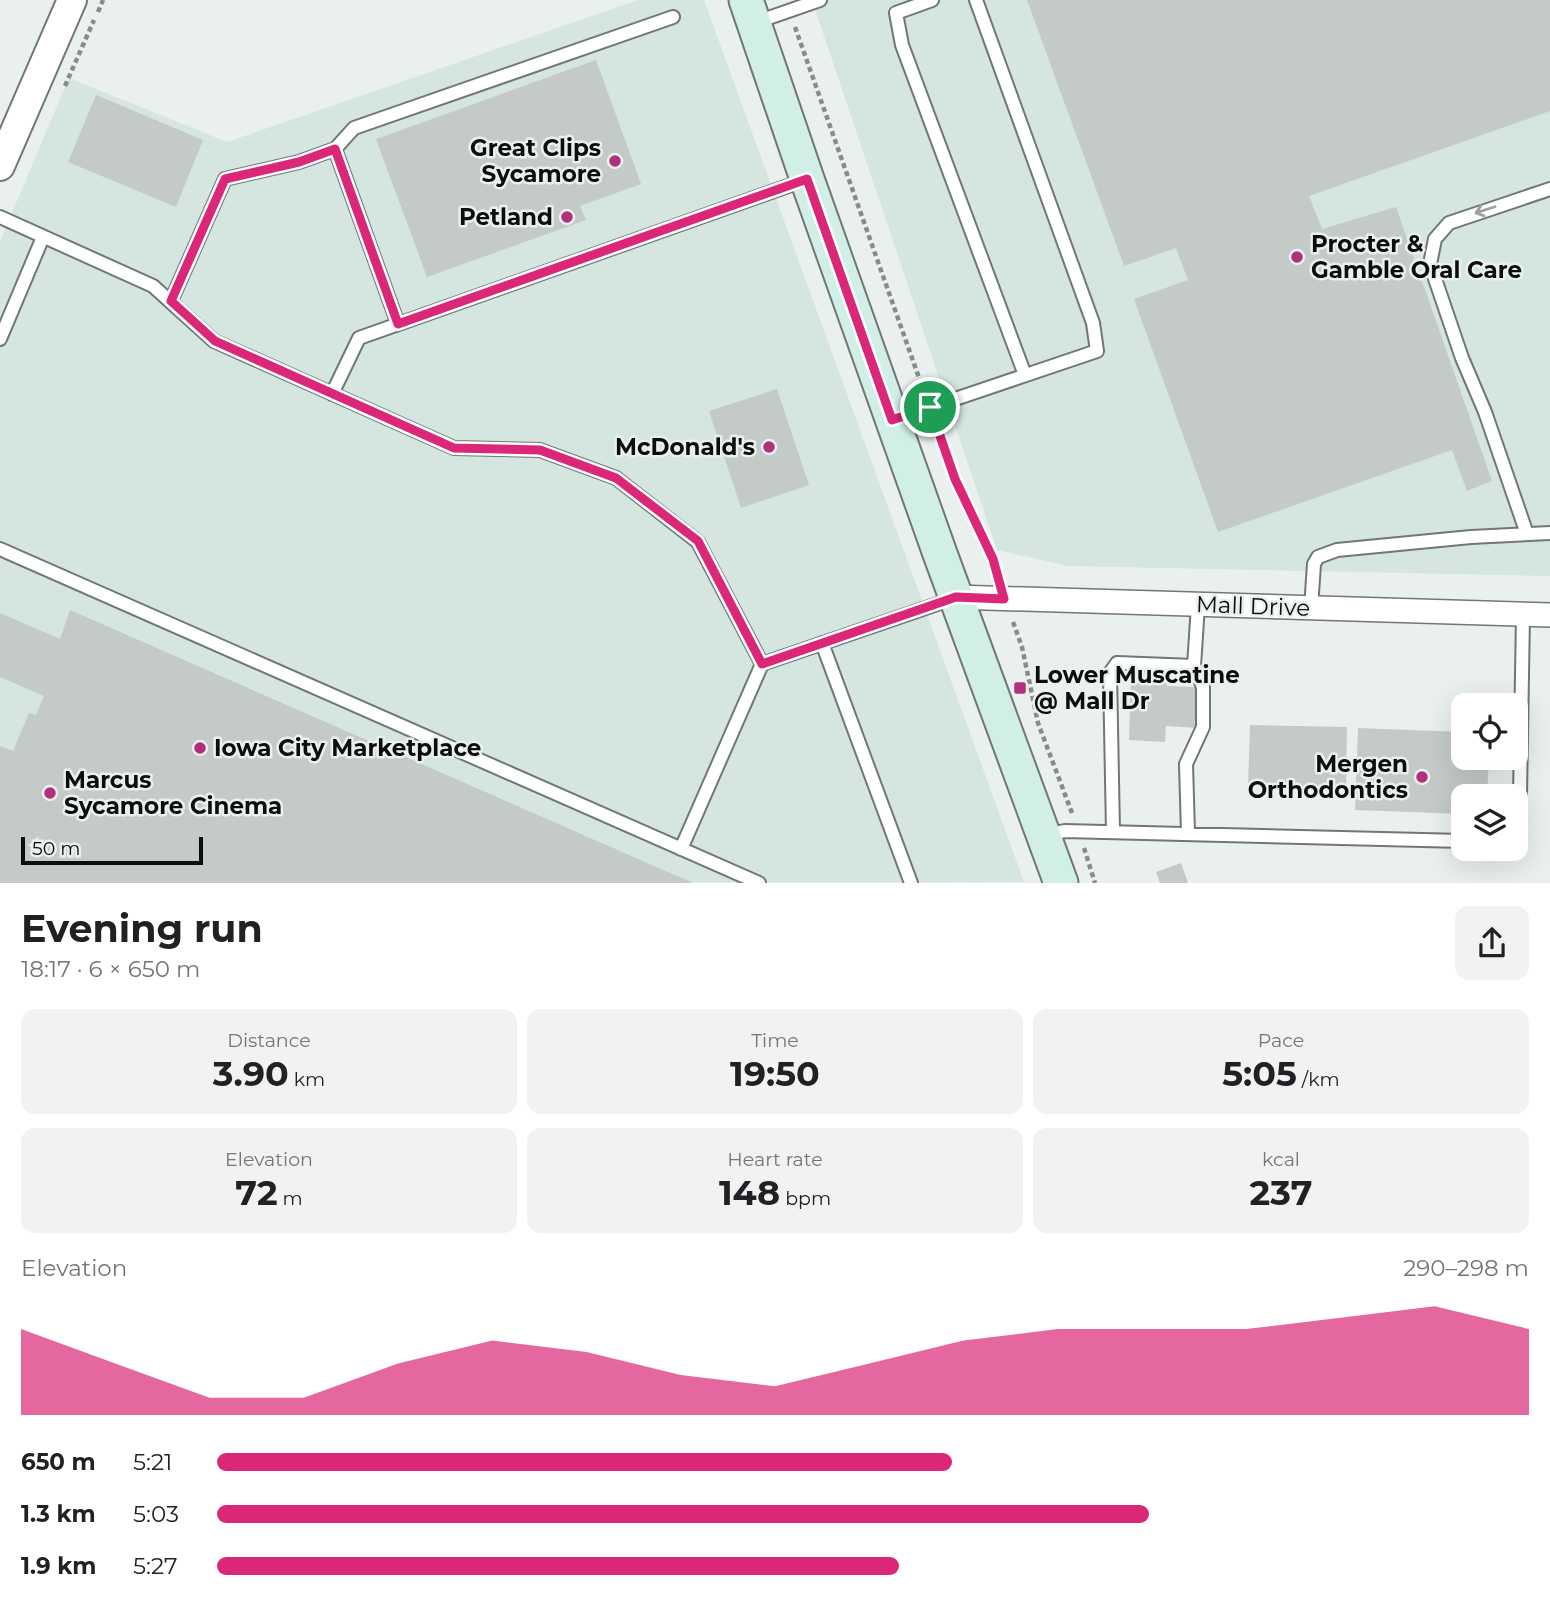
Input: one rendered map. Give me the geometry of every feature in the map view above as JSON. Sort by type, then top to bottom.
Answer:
[{"type":"main road","points":[[750,12],[892,420],[1061,883]]},
{"type":"street","points":[[0,166],[72,0]]},
{"type":"street","name":"Mall Drive","points":[[956,597],[1550,615]]},
{"type":"lane","points":[[750,12],[820,0]]},
{"type":"lane","points":[[932,0],[896,13],[902,45],[1025,375]]},
{"type":"lane","points":[[892,420],[1097,351],[1093,323],[976,0]]},
{"type":"lane","points":[[171,301],[225,179],[299,162],[335,149],[354,128],[673,17]]},
{"type":"lane","points":[[335,149],[398,324]]},
{"type":"lane","points":[[332,394],[359,338],[807,179]]},
{"type":"lane","points":[[1527,534],[1430,264],[1435,239],[1441,229],[1455,219],[1550,189]]},
{"type":"lane","points":[[0,218],[153,286],[215,341],[454,448],[540,450],[616,478],[698,541],[762,664]]},
{"type":"lane","points":[[0,339],[43,237]]},
{"type":"lane","points":[[1311,608],[1314,564],[1318,556],[1337,550],[1550,533]]},
{"type":"lane","points":[[0,549],[758,883]]},
{"type":"lane","points":[[681,849],[762,664],[956,597]]},
{"type":"lane","points":[[1188,833],[1186,764],[1203,727],[1203,687],[1194,665],[1198,605]]},
{"type":"lane","points":[[1520,784],[1523,615]]},
{"type":"lane","points":[[822,643],[911,883]]},
{"type":"lane","points":[[1113,832],[1110,673],[1117,663],[1194,665]]},
{"type":"lane","points":[[1044,835],[1079,831],[1451,841]]},
{"type":"path","points":[[798,37],[955,479],[993,559],[1004,599],[1023,648],[1038,723],[1079,831],[1095,883]]},
{"type":"shaded area","points":[[638,0],[704,0],[1024,882],[0,883],[0,241],[69,78],[227,142]]},
{"type":"shaded area","points":[[812,0],[1550,0],[1550,576],[1068,566],[997,550]]},
{"type":"building","name":"Procter & Gamble Oral Care","points":[[1027,0],[1550,0],[1550,111],[1309,196],[1322,229],[1396,207],[1492,481],[1467,491],[1452,450],[1218,532],[1134,299],[1188,280],[1176,248],[1124,266]]},
{"type":"building","points":[[596,60],[641,184],[580,206],[586,220],[427,277],[376,139]]},
{"type":"building","points":[[96,95],[203,140],[176,207],[68,162]]},
{"type":"building","points":[[777,389],[809,485],[741,508],[709,411]]},
{"type":"building","name":"Iowa City Marketplace","points":[[70,610],[693,883],[0,883],[0,746],[13,751],[29,713],[36,715],[44,696],[0,677],[0,613],[60,639]]},
{"type":"building","points":[[1131,671],[1167,672],[1167,686],[1198,687],[1197,728],[1166,726],[1165,742],[1129,740]]},
{"type":"building","points":[[1250,725],[1347,727],[1346,788],[1248,786]]},
{"type":"building","name":"Mergen Orthodontics","points":[[1358,728],[1451,732],[1451,770],[1488,770],[1488,784],[1451,784],[1451,814],[1355,810]]},
{"type":"building","points":[[1181,863],[1188,883],[1160,883],[1156,872]]},
{"type":"place","name":"Great Clips Sycamore","points":[[615,161]]},
{"type":"place","name":"Petland","points":[[567,217]]},
{"type":"place","name":"Procter & Gamble Oral Care","points":[[1297,257]]},
{"type":"place","name":"McDonald's","points":[[769,447]]},
{"type":"place","name":"Lower Muscatine @ Mall Dr","points":[[1020,688]]},
{"type":"place","name":"Iowa City Marketplace","points":[[200,748]]},
{"type":"place","name":"Mergen Orthodontics","points":[[1422,777]]},
{"type":"place","name":"Marcus Sycamore Cinema","points":[[50,793]]},
{"type":"route","points":[[335,149],[398,324],[807,179],[892,420],[930,407],[962,496],[993,559],[1004,599],[956,597],[762,664],[698,541],[616,478],[540,450],[454,448],[215,341],[171,301],[225,179],[299,162],[335,149]]}]
